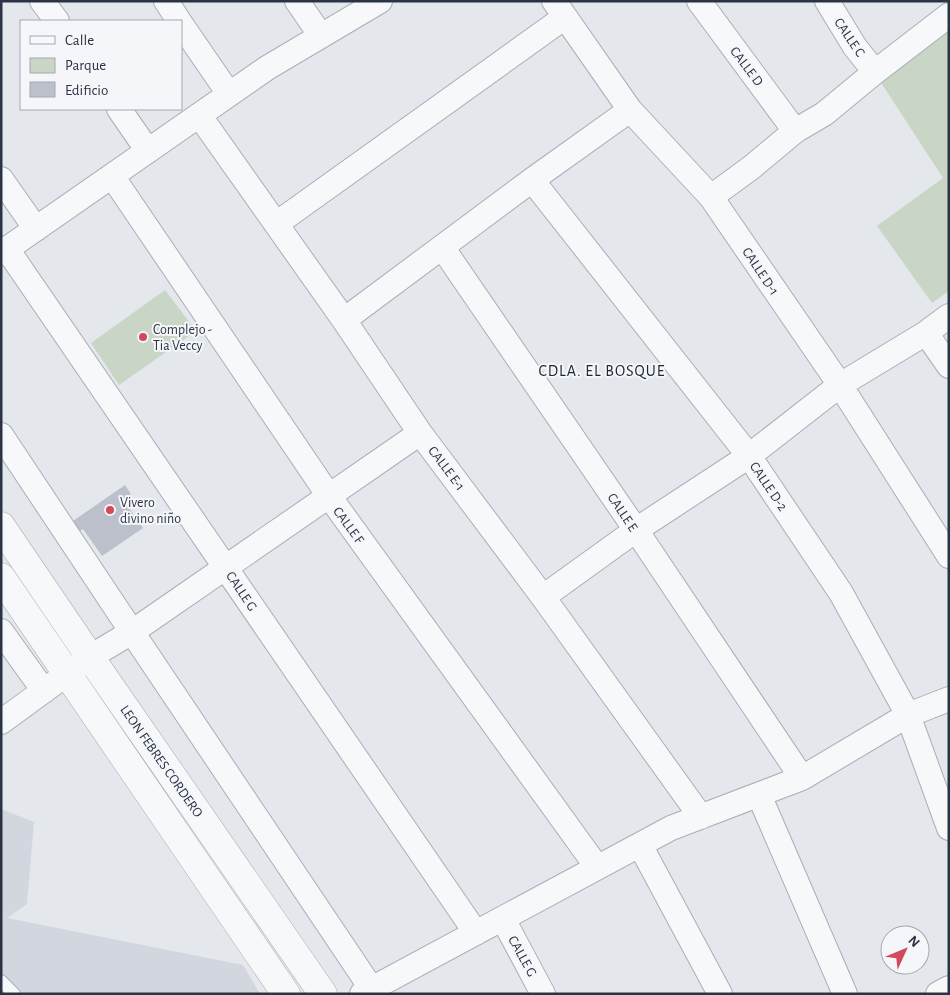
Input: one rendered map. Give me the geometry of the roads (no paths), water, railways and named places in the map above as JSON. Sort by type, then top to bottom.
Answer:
[{"type":"street","points":[[42,1],[55,20]]},
{"type":"street","points":[[166,1],[178,20]]},
{"type":"street","points":[[297,1],[321,36]]},
{"type":"street","points":[[4,251],[267,68],[380,1]]},
{"type":"street","name":"CALLE D","points":[[699,1],[795,131]]},
{"type":"street","name":"CALLE C","points":[[827,1],[855,47],[875,72]]},
{"type":"street","points":[[276,224],[559,9]]},
{"type":"street","name":"CALLE D-1","points":[[559,9],[630,110],[711,197],[840,385],[949,556]]},
{"type":"street","points":[[711,197],[752,167],[795,131],[824,114],[949,15]]},
{"type":"street","points":[[182,26],[229,94]]},
{"type":"street","points":[[120,110],[148,150]]},
{"type":"street","points":[[344,320],[532,180],[630,110]]},
{"type":"street","name":"CALLE E-1","points":[[199,115],[344,320],[420,433],[543,597],[701,817]]},
{"type":"street","name":"CALLE F","points":[[112,176],[329,496],[596,867]]},
{"type":"street","points":[[1,179],[36,229]]},
{"type":"street","name":"CALLE D-2","points":[[532,180],[749,456],[841,593],[908,715],[949,828]]},
{"type":"street","name":"CALLE E","points":[[442,247],[636,530],[802,778]]},
{"type":"street","name":"CALLE G","points":[[4,251],[226,568],[476,934]]},
{"type":"street","points":[[543,597],[636,530],[749,456],[840,385],[926,333],[949,316]]},
{"type":"street","points":[[926,333],[949,366]]},
{"type":"street","points":[[1,722],[90,657],[132,632],[420,433]]},
{"type":"street","points":[[1,435],[370,992],[596,867],[671,828],[802,778],[908,715],[949,699]]},
{"type":"street","name":"LEON FEBRES CORDERO","points":[[1,526],[323,994]]},
{"type":"street","name":"LEON FEBRES CORDERO","points":[[1,577],[286,994]]},
{"type":"street","points":[[1,631],[44,691]]},
{"type":"street","points":[[759,795],[845,994]]},
{"type":"street","points":[[640,845],[720,994]]},
{"type":"street","name":"CALLE G","points":[[503,919],[543,994]]},
{"type":"street","points":[[938,994],[949,988]]},
{"type":"lane","points":[[1,981],[14,994]]},
{"type":"place","name":"Complejo - Tia Veccy","points":[[143,337]]},
{"type":"place","name":"Vivero divino niño","points":[[110,510]]},
{"type":"district","name":"CDLA. EL BOSQUE","points":[[602,370]]}]
